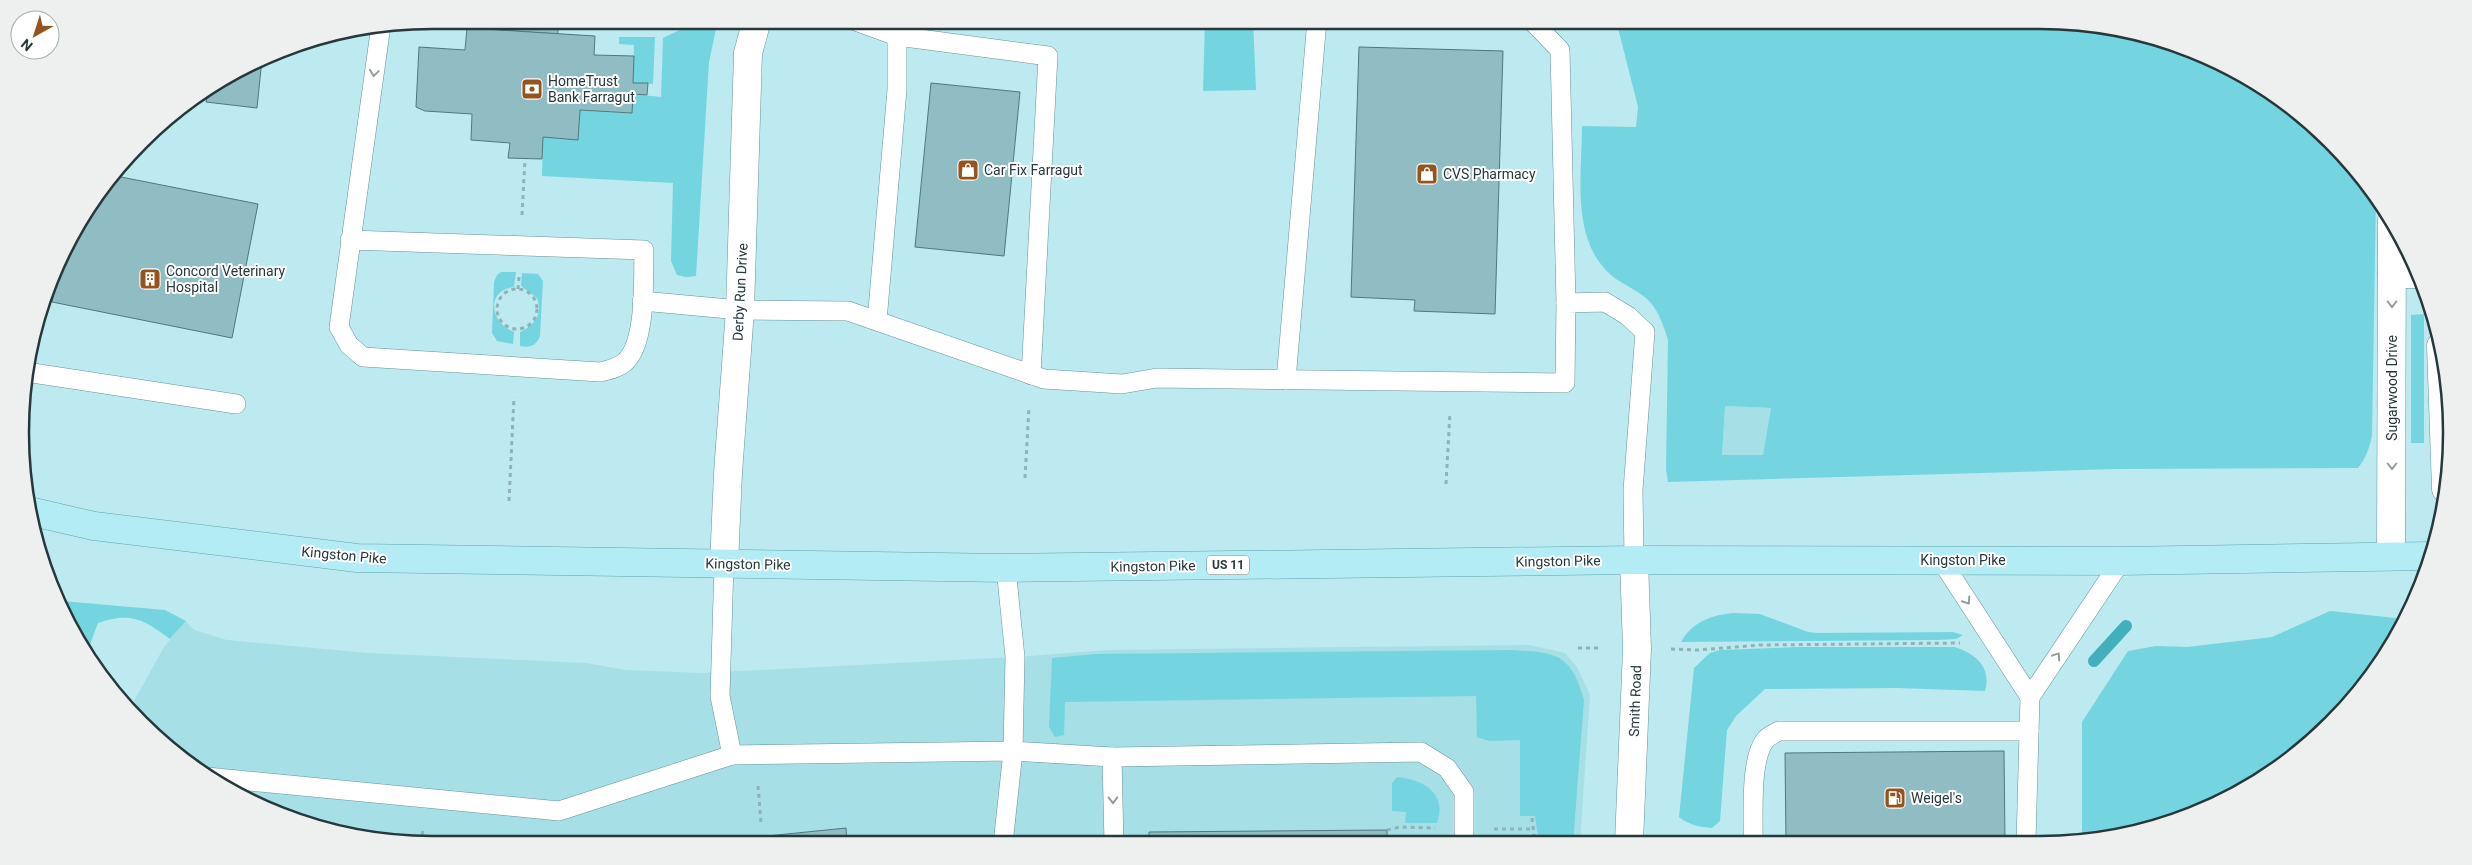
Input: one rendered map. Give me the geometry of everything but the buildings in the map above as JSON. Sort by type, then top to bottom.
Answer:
[{"type":"main road","name":"Kingston Pike","points":[[37,513],[94,526],[357,558],[1006,568],[1634,560],[2121,561],[2424,556]]},
{"type":"street","name":"Derby Run Drive","points":[[724,564],[728,474],[740,310],[748,52],[754,29]]},
{"type":"street","name":"Sugarwood Drive","points":[[2391,556],[2405,274],[2399,248]]},
{"type":"street","name":"Smith Road","points":[[1629,836],[1637,649],[1634,560]]},
{"type":"lane","points":[[878,29],[897,36],[1048,56],[1031,375]]},
{"type":"lane","points":[[1286,380],[1316,29]]},
{"type":"lane","points":[[642,301],[740,310],[848,311],[1044,379],[1122,384],[1157,378],[1565,383],[1566,303],[1560,50],[1540,29]]},
{"type":"lane","points":[[350,240],[644,250],[642,301],[638,336],[626,360],[618,366],[600,372],[363,357],[349,345],[339,327],[350,240],[380,32]]},
{"type":"lane","points":[[877,321],[897,90],[897,36]]},
{"type":"lane","points":[[1566,303],[1605,302],[1628,316],[1645,332],[1633,490],[1634,560]]},
{"type":"lane","points":[[33,373],[236,404]]},
{"type":"lane","points":[[1941,560],[2030,696]]},
{"type":"lane","points":[[2026,836],[2030,696],[2121,561]]},
{"type":"lane","points":[[724,564],[720,696],[732,755]]},
{"type":"lane","points":[[1004,836],[1013,751],[1015,657],[1006,568]]},
{"type":"lane","points":[[1754,836],[1756,766],[1759,751],[1766,738],[1779,731],[2029,731]]},
{"type":"lane","points":[[226,779],[559,811],[732,755],[1013,751],[1112,756],[1421,752],[1447,768],[1464,792],[1464,836]]},
{"type":"lane","points":[[1112,756],[1114,836]]},
{"type":"path","points":[[518,289],[530,294],[538,306],[535,319],[524,328],[518,329],[511,328],[501,321],[497,309],[501,297],[512,290],[518,289]]},
{"type":"path","points":[[509,501],[518,329]]},
{"type":"path","points":[[1025,478],[1031,375]]},
{"type":"path","points":[[1446,484],[1450,382]]},
{"type":"path","points":[[1578,648],[1698,650],[1760,645],[1995,643]]},
{"type":"path","points":[[758,781],[761,823]]},
{"type":"path","points":[[1532,818],[1534,836]]},
{"type":"path","points":[[422,836],[424,822]]},
{"type":"shaded area","points":[[682,29],[716,29],[709,62],[696,276],[686,277],[677,275],[671,261],[673,183],[542,176],[543,137],[578,140],[580,110],[631,113],[633,94],[661,97],[663,38]]},
{"type":"shaded area","points":[[1205,29],[1253,29],[1256,90],[1203,91]]},
{"type":"shaded area","points":[[1618,29],[2066,30],[2118,37],[2169,50],[2194,59],[2218,70],[2264,97],[2306,129],[2343,166],[2376,209],[2372,436],[2365,457],[2358,468],[2117,469],[1668,482],[1666,469],[1668,340],[1659,315],[1650,302],[1612,276],[1599,261],[1590,244],[1584,226],[1581,206],[1582,126],[1636,127],[1638,107]],"holes":[[[1725,406],[1771,408],[1763,455],[1722,455]]]},
{"type":"shaded area","points":[[619,37],[655,37],[653,84],[633,83],[634,45],[619,44]]},
{"type":"shaded area","points":[[501,272],[516,272],[514,287],[505,289],[498,294],[494,307],[500,322],[514,332],[513,344],[497,341],[492,333],[494,282],[497,275]]},
{"type":"shaded area","points":[[522,273],[538,274],[543,281],[540,336],[535,344],[527,347],[520,346],[520,332],[534,322],[538,314],[539,304],[537,298],[521,286]]},
{"type":"shaded area","points":[[2424,314],[2424,443],[2411,443],[2411,315]]},
{"type":"shaded area","points":[[1725,406],[1771,408],[1763,455],[1722,455]]},
{"type":"shaded area","points":[[66,601],[165,610],[186,621],[170,639],[136,619],[119,618],[98,623],[90,645]]},
{"type":"shaded area","points":[[2330,611],[2398,618],[2375,657],[2343,699],[2306,736],[2264,768],[2218,795],[2194,806],[2144,822],[2082,834],[2082,722],[2128,651],[2156,646],[2187,647],[2272,637]]},
{"type":"shaded area","points":[[1733,613],[1760,614],[1808,632],[1818,633],[1953,632],[1963,635],[1956,639],[1938,640],[1681,642],[1691,629],[1703,621]]},
{"type":"shaded area","points":[[186,621],[194,630],[227,640],[368,653],[586,663],[625,670],[701,673],[1015,657],[1109,650],[1529,645],[1565,653],[1577,667],[1590,695],[1580,836],[432,836],[380,833],[328,822],[278,806],[254,795],[208,768],[166,736],[133,703],[164,647]]},
{"type":"shaded area","points":[[1798,647],[1955,647],[1976,658],[1984,669],[1987,683],[1985,691],[1897,688],[1765,689],[1736,716],[1727,730],[1720,821],[1712,828],[1695,825],[1683,820],[1679,817],[1694,668],[1710,653],[1720,650]]},
{"type":"shaded area","points":[[1512,650],[1540,652],[1560,658],[1573,673],[1584,700],[1574,836],[1538,836],[1535,816],[1520,816],[1520,740],[1489,741],[1477,737],[1476,696],[1065,702],[1064,735],[1055,737],[1049,727],[1052,658],[1096,654]]},
{"type":"shaded area","points":[[1397,777],[1415,781],[1430,789],[1439,803],[1437,823],[1405,823],[1406,812],[1392,811],[1392,783]]},
{"type":"waterway","points":[[2094,661],[2126,626]]},
{"type":"place","name":"HomeTrust Bank Farragut","points":[[532,89]]},
{"type":"place","name":"Car Fix Farragut","points":[[968,170]]},
{"type":"place","name":"CVS Pharmacy","points":[[1427,174]]},
{"type":"place","name":"Concord Veterinary Hospital","points":[[150,279]]},
{"type":"place","name":"Weigel's","points":[[1895,798]]}]
